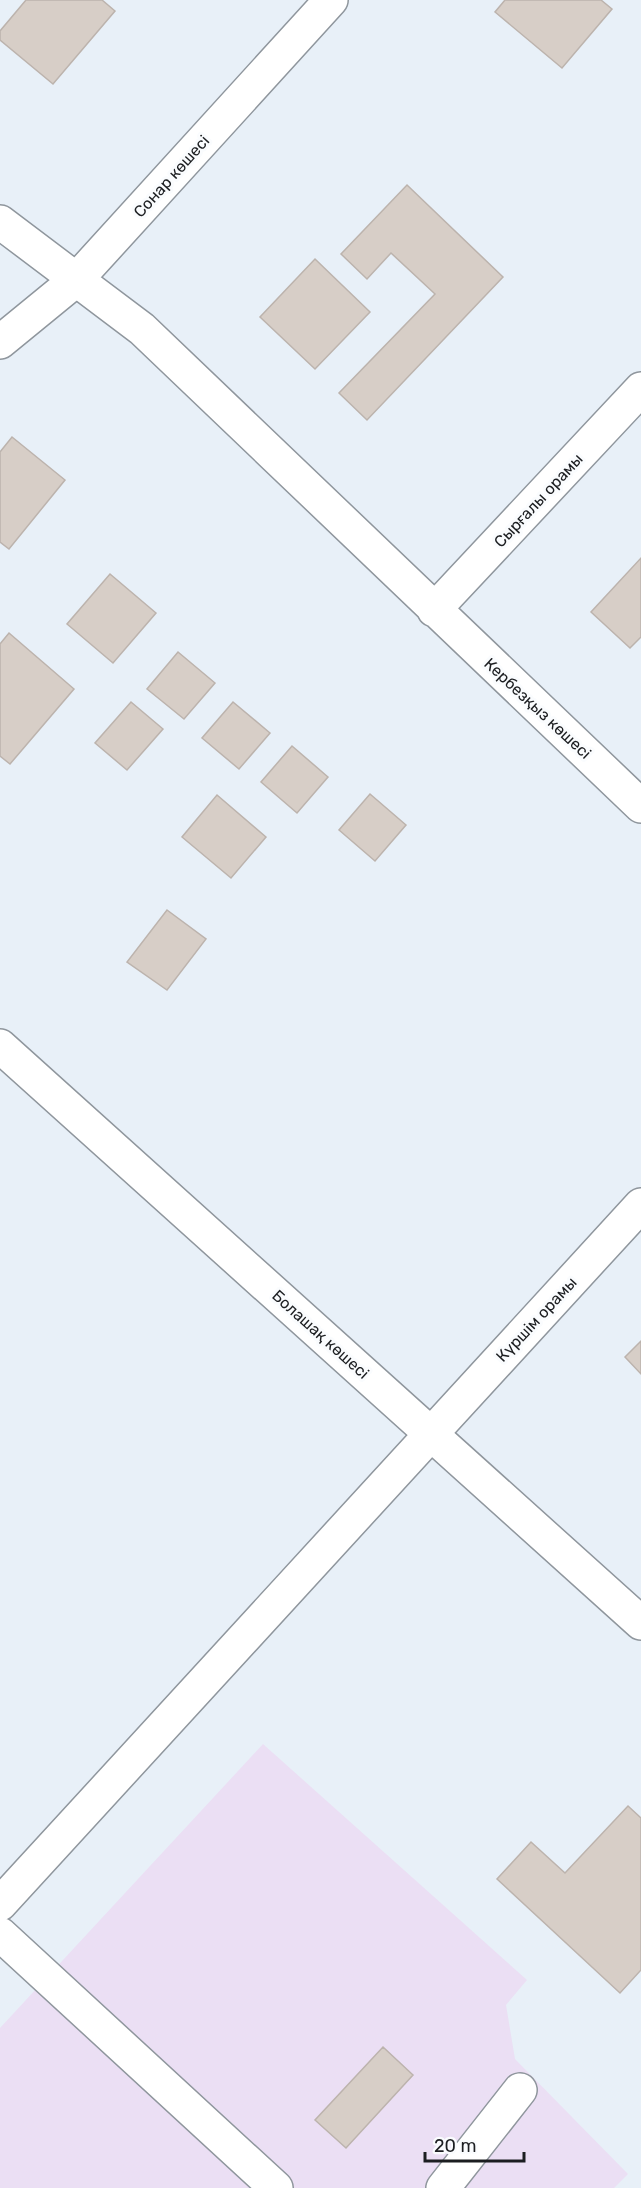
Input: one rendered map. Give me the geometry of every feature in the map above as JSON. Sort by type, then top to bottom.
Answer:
[{"type":"street","name":"Сонар көшесі","points":[[0,342],[77,279],[331,0]]},
{"type":"street","name":"Кербезқыз көшесі","points":[[0,222],[142,329],[641,806]]},
{"type":"street","name":"Сырғалы орамы","points":[[434,610],[641,389]]},
{"type":"street","name":"Болашақ көшесі","points":[[0,1046],[641,1623]]},
{"type":"street","name":"Күршім орамы","points":[[0,1904],[641,1205]]},
{"type":"street","points":[[0,1934],[276,2188]]},
{"type":"street","points":[[443,2188],[520,2090]]},
{"type":"shaded area","points":[[263,1744],[527,1980],[506,2005],[515,2059],[628,2174],[614,2188],[0,2188],[0,2028]]},
{"type":"building","points":[[26,0],[102,0],[115,11],[53,84],[0,40],[0,31]]},
{"type":"building","points":[[505,0],[601,0],[612,9],[562,68],[495,12]]},
{"type":"building","points":[[407,185],[503,277],[367,420],[339,393],[435,294],[391,253],[367,279],[341,254]]},
{"type":"building","points":[[315,259],[370,312],[315,369],[260,317]]},
{"type":"building","points":[[12,437],[65,480],[9,549],[0,542],[0,452]]},
{"type":"building","points":[[641,558],[641,637],[630,648],[591,612]]},
{"type":"building","points":[[110,574],[156,613],[113,663],[67,624]]},
{"type":"building","points":[[9,633],[74,689],[10,764],[0,756],[0,644]]},
{"type":"building","points":[[178,652],[215,683],[184,719],[147,689]]},
{"type":"building","points":[[131,702],[163,729],[127,770],[95,743]]},
{"type":"building","points":[[233,702],[270,733],[239,769],[202,738]]},
{"type":"building","points":[[292,746],[328,777],[297,813],[261,782]]},
{"type":"building","points":[[370,794],[406,825],[375,861],[339,830]]},
{"type":"building","points":[[217,795],[266,837],[231,878],[182,837]]},
{"type":"building","points":[[167,910],[206,939],[167,990],[127,962]]},
{"type":"building","points":[[641,1341],[641,1374],[625,1357]]},
{"type":"building","points":[[628,1806],[641,1818],[641,1970],[620,1993],[497,1879],[531,1842],[565,1873]]},
{"type":"building","points":[[383,2047],[413,2075],[346,2148],[315,2120]]}]
